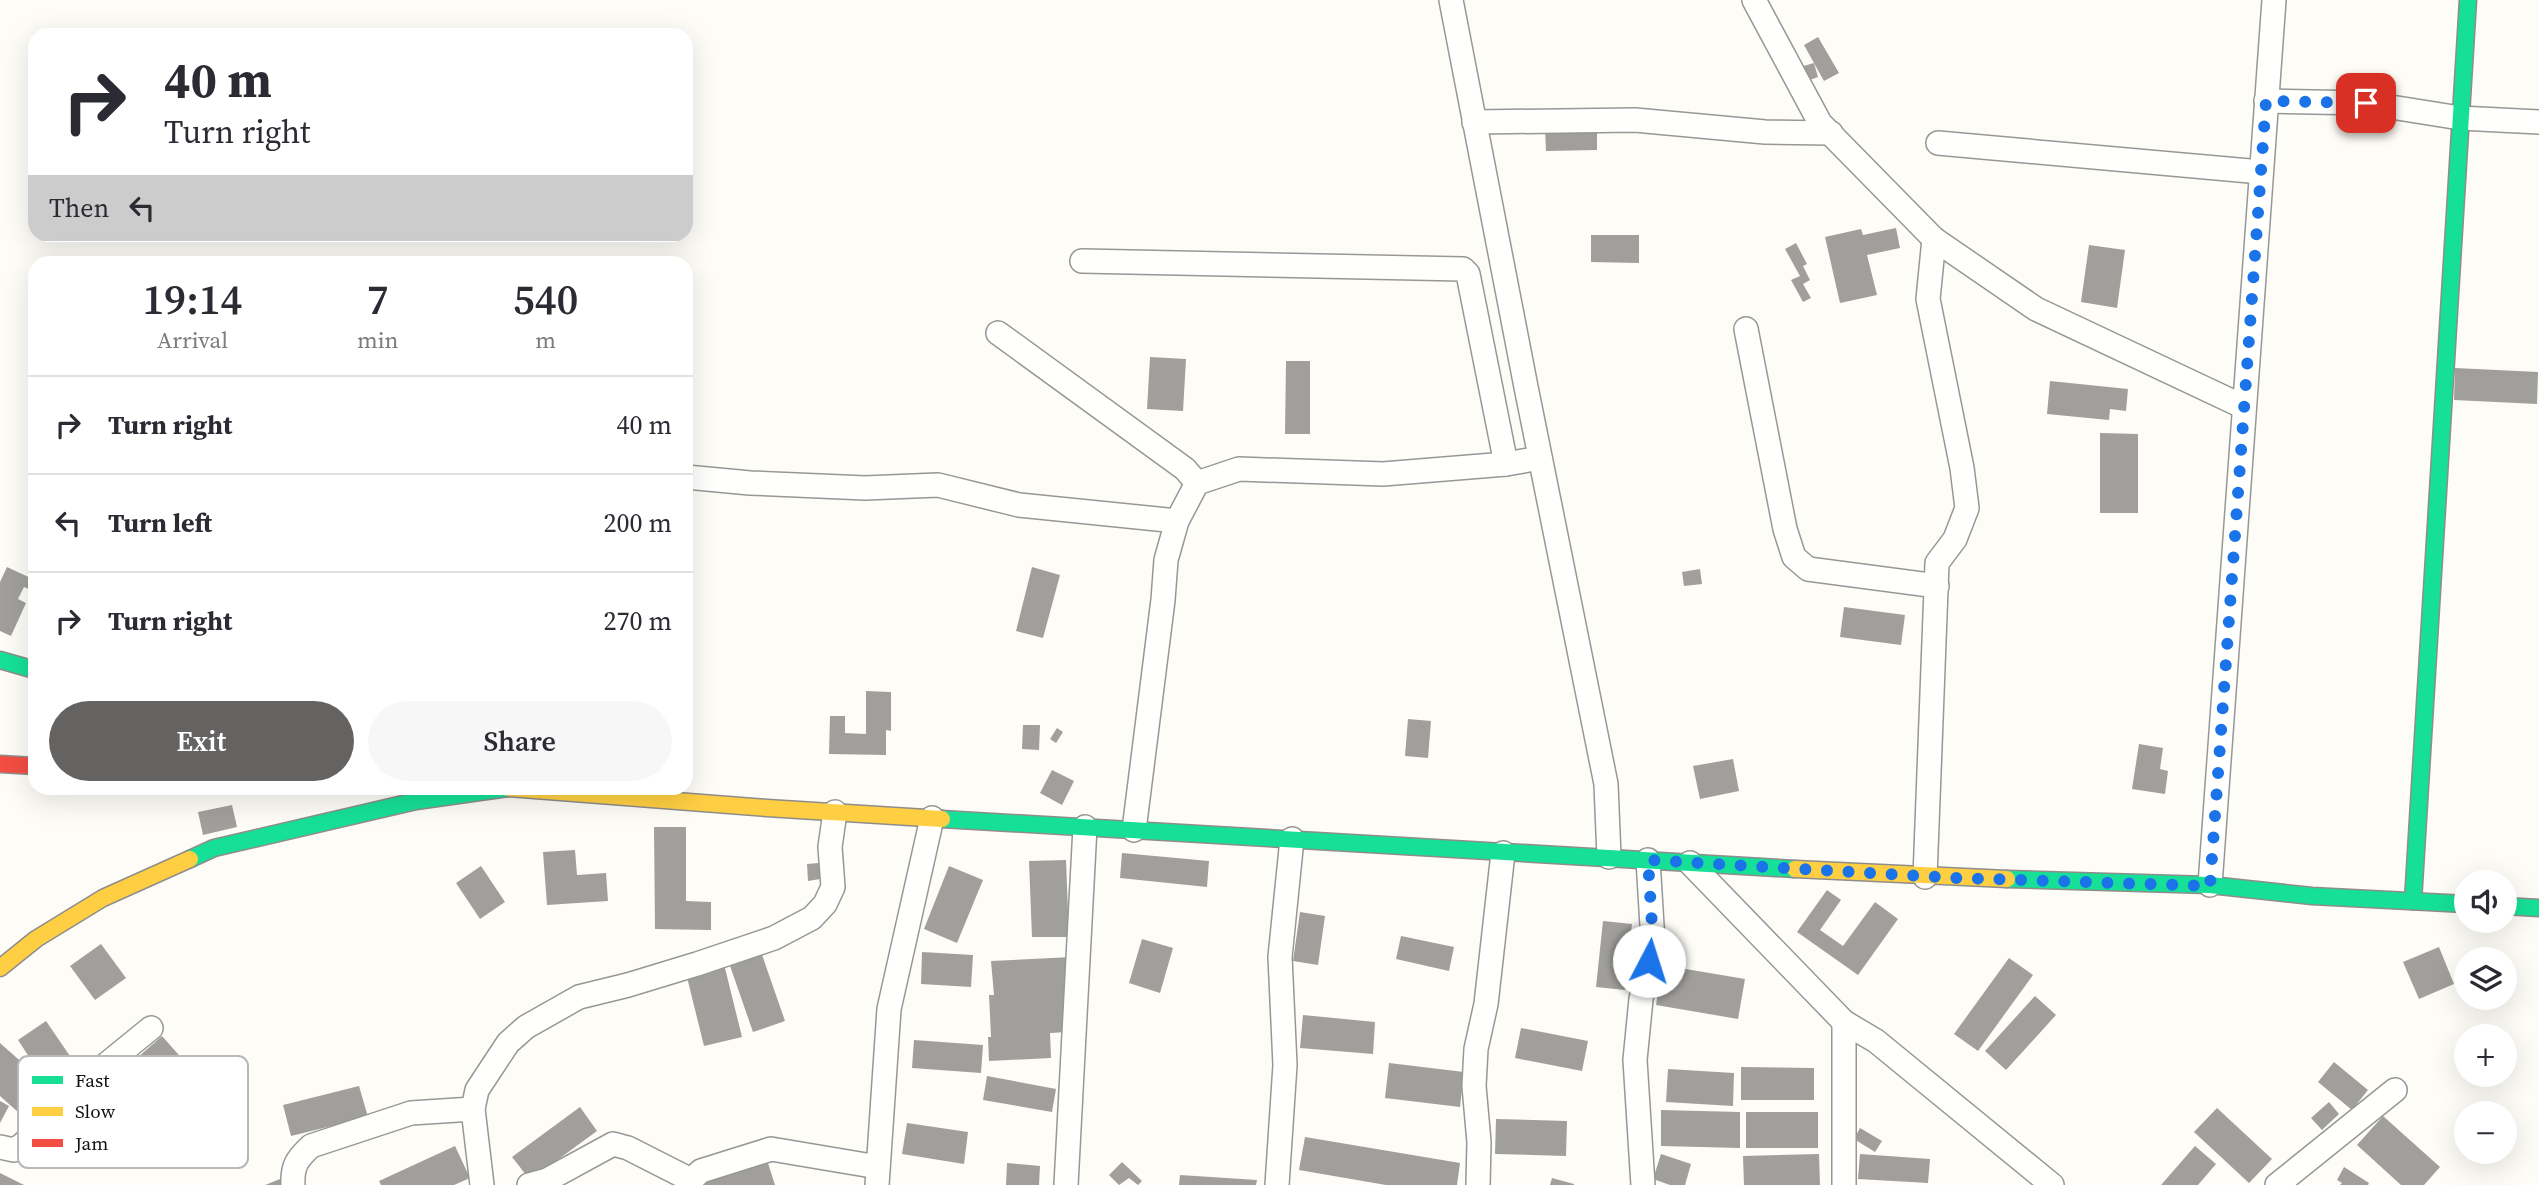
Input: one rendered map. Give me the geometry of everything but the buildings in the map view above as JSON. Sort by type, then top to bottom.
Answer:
[{"type":"street","points":[[1451,0],[1606,784],[1609,857]]},
{"type":"street","points":[[1754,0],[1820,123],[1934,239],[2036,309],[2245,407]]},
{"type":"street","points":[[2210,886],[2274,0]]},
{"type":"street","points":[[2413,901],[2468,0]]},
{"type":"street","points":[[2266,101],[2366,103],[2460,118],[2539,122]]},
{"type":"street","points":[[1474,121],[1634,120],[1765,132],[1831,133]]},
{"type":"street","points":[[1938,143],[2261,172]]},
{"type":"street","points":[[1925,877],[1937,563],[1955,539],[1967,508],[1962,468],[1928,299],[1934,239]]},
{"type":"street","points":[[1082,261],[1462,269],[1468,274],[1506,464]]},
{"type":"street","points":[[1746,329],[1785,528],[1794,557],[1808,569],[1937,586]]},
{"type":"street","points":[[998,333],[1185,469],[1197,483]]},
{"type":"street","points":[[1134,830],[1166,560],[1177,521],[1197,483],[1239,469],[1383,474],[1506,464],[1540,458]]},
{"type":"street","points":[[693,478],[865,488],[938,485],[1019,505],[1177,521]]},
{"type":"street","points":[[0,660],[28,668]]},
{"type":"street","points":[[0,764],[28,766]]},
{"type":"street","points":[[0,968],[36,939],[103,898],[214,848],[416,801],[458,795]]},
{"type":"street","points":[[603,795],[1503,853],[1925,877],[2210,886],[2312,896],[2454,903]]},
{"type":"street","points":[[482,1185],[472,1109],[477,1090],[508,1043],[526,1027],[579,997],[640,982],[774,938],[812,918],[825,904],[833,887],[830,846],[835,812]]},
{"type":"street","points":[[529,1185],[547,1180],[614,1144],[628,1148],[690,1183],[701,1171],[771,1149],[878,1176],[889,1009],[932,818]]},
{"type":"street","points":[[1066,1185],[1085,827]]},
{"type":"street","points":[[1277,1185],[1285,1065],[1280,957],[1292,839]]},
{"type":"street","points":[[1478,1185],[1479,1142],[1474,1086],[1476,1049],[1486,1004],[1503,853]]},
{"type":"street","points":[[1643,1185],[1635,1060],[1641,999],[1653,942],[1648,860]]},
{"type":"street","points":[[1690,863],[1844,1022],[1875,1041],[2052,1185]]},
{"type":"street","points":[[2517,907],[2539,908]]},
{"type":"street","points":[[1843,1185],[1844,1022]]},
{"type":"street","points":[[116,1056],[150,1028]]},
{"type":"street","points":[[2277,1185],[2395,1090]]},
{"type":"street","points":[[293,1185],[292,1169],[311,1146],[411,1113],[472,1109]]},
{"type":"street","points":[[0,1147],[14,1150],[18,1148]]},
{"type":"traffic: fast","points":[[2413,901],[2468,0]]},
{"type":"traffic: fast","points":[[0,660],[28,668]]},
{"type":"traffic: fast","points":[[190,859],[214,848],[416,801],[458,795]]},
{"type":"traffic: fast","points":[[942,819],[1795,869]]},
{"type":"traffic: fast","points":[[2007,879],[2210,885],[2312,896],[2454,903]]},
{"type":"traffic: fast","points":[[2517,907],[2539,908]]},
{"type":"traffic: slow","points":[[599,795],[942,819]]},
{"type":"traffic: slow","points":[[0,968],[36,939],[103,898],[190,859]]},
{"type":"traffic: slow","points":[[1795,869],[2007,879]]},
{"type":"traffic: jam","points":[[0,764],[28,766]]},
{"type":"route","points":[[1649,961],[1653,942],[1648,860],[1958,878],[2210,886],[2266,101],[2366,103]]}]
